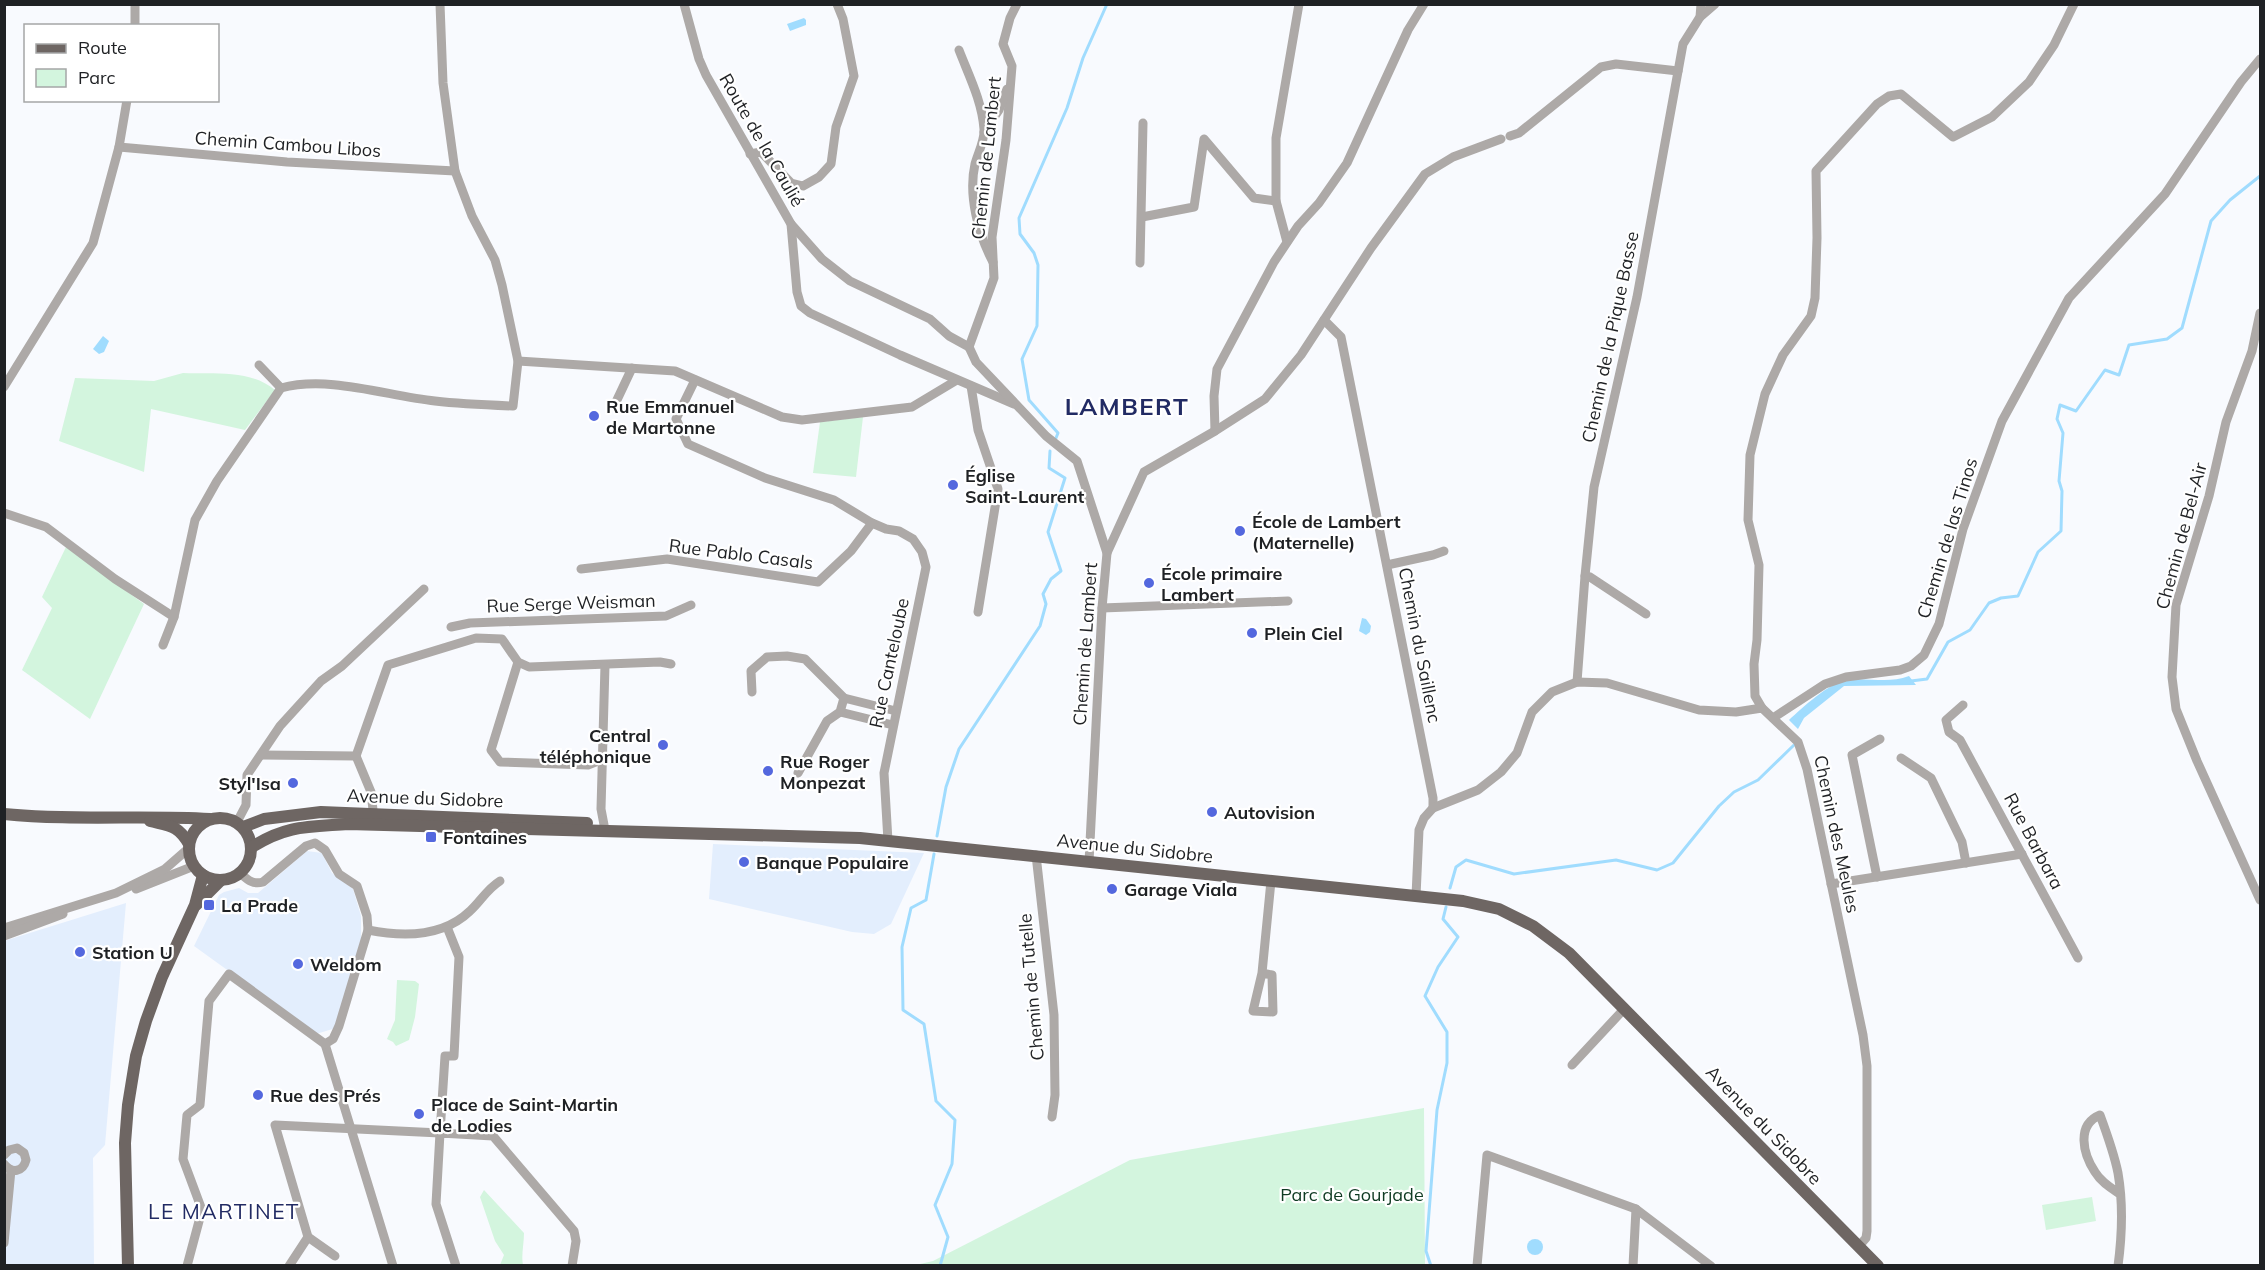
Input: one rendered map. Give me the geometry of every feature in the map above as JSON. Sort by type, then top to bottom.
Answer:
[{"type":"main road","name":"Avenue du Sidobre","points":[[240,824],[285,815],[321,812],[549,831],[605,830],[888,840],[1463,901],[1499,909],[1533,926],[1569,953],[1878,1266]]},
{"type":"main road","points":[[4,814],[229,818],[240,824],[248,833],[252,847],[247,866],[231,879],[221,880],[199,870]]},
{"type":"main road","points":[[128,1266],[125,1143],[136,1056],[162,977],[195,905],[199,870],[182,832],[172,826],[137,818]]},
{"type":"main road","name":"Avenue du Sidobre","points":[[252,847],[271,835],[292,828],[374,818]]},
{"type":"main road","points":[[189,846],[196,828],[210,819]]},
{"type":"main road","points":[[195,905],[221,880]]},
{"type":"street","points":[[135,4],[135,24]]},
{"type":"street","points":[[162,645],[174,617],[195,520],[217,481],[281,388],[296,384],[368,388],[434,401],[513,406],[518,361],[495,260],[472,216],[455,171],[443,83],[440,4]]},
{"type":"street","name":"Route de la Caulié","points":[[684,4],[699,59],[791,224],[797,292],[801,306],[810,313],[1019,406]]},
{"type":"street","points":[[750,154],[761,152],[791,183],[803,186],[819,177],[831,164],[836,127],[854,76],[843,19],[837,4]]},
{"type":"street","name":"Chemin de Lambert","points":[[1017,4],[1010,18],[1004,44],[1012,66],[1006,140],[992,237],[994,278],[969,347],[976,362],[1046,436],[1077,460],[1107,553],[1089,862]]},
{"type":"street","points":[[1287,242],[1276,201],[1276,138],[1299,4]]},
{"type":"street","points":[[1215,431],[1214,396],[1217,369],[1274,262],[1347,163],[1408,30],[1424,4]]},
{"type":"street","points":[[1700,16],[1704,4]]},
{"type":"street","points":[[1700,16],[1714,4]]},
{"type":"street","points":[[1416,896],[1419,830],[1424,818],[1433,808],[1478,790],[1501,772],[1517,753],[1532,712],[1552,692],[1577,682],[1607,683],[1699,710],[1736,712],[1762,708],[1755,696],[1754,664],[1759,565],[1748,520],[1750,455],[1765,394],[1783,355],[1811,316],[1817,238],[1816,171],[1877,104],[1889,96],[1901,94],[1953,137],[1992,117],[2029,82],[2054,45],[2074,4]]},
{"type":"street","name":"Chemin de la Pique Basse","points":[[1577,682],[1594,488],[1637,297],[1683,44],[1700,16]]},
{"type":"street","points":[[959,50],[981,105],[984,132]]},
{"type":"street","name":"Chemin de las Tinos","points":[[1773,718],[1825,684],[1846,677],[1900,670],[1916,663],[1924,655],[1939,624],[1963,529],[2002,421],[2069,298],[2164,194],[2241,82],[2260,59]]},
{"type":"street","points":[[1107,553],[1144,472],[1265,399],[1301,355],[1371,248],[1425,174],[1453,157],[1518,133],[1601,67],[1617,64],[1678,72]]},
{"type":"street","points":[[994,264],[982,242],[971,192],[984,132],[999,110],[1011,79]]},
{"type":"street","points":[[4,387],[93,243],[119,147],[127,102]]},
{"type":"street","points":[[1140,263],[1143,123]]},
{"type":"street","points":[[1142,217],[1194,207],[1204,139],[1254,198],[1276,201]]},
{"type":"street","name":"Chemin Cambou Libos","points":[[119,147],[287,162],[455,171]]},
{"type":"street","points":[[791,224],[822,259],[850,281],[930,319],[949,336],[969,347]]},
{"type":"street","name":"Chemin de Bel-Air","points":[[2260,313],[2252,351],[2226,422],[2210,496],[2176,605],[2172,677],[2176,709],[2188,741],[2260,900]]},
{"type":"street","name":"Chemin du Saillenc","points":[[1324,320],[1341,337],[1433,798],[1433,808]]},
{"type":"street","points":[[518,361],[675,371],[782,417],[801,420],[912,407],[957,380]]},
{"type":"street","points":[[259,364],[281,388]]},
{"type":"street","points":[[616,402],[632,368]]},
{"type":"street","name":"Rue Canteloube","points":[[695,380],[676,419],[688,444],[765,478],[834,500],[872,523],[886,529],[900,531],[913,539],[922,552],[926,567],[884,773],[888,840]]},
{"type":"street","points":[[971,386],[978,430],[998,489],[978,612]]},
{"type":"street","points":[[4,513],[46,527],[115,579],[174,617]]},
{"type":"street","name":"Rue Pablo Casals","points":[[581,569],[667,560],[818,582],[851,551],[872,523]]},
{"type":"street","points":[[1387,564],[1444,551]]},
{"type":"street","points":[[1585,576],[1646,614]]},
{"type":"street","points":[[240,824],[246,805],[247,775],[280,726],[321,681],[342,666],[424,589]]},
{"type":"street","points":[[1102,608],[1288,601]]},
{"type":"street","name":"Rue Serge Weisman","points":[[451,627],[470,623],[666,616],[691,605]]},
{"type":"street","points":[[502,639],[510,623]]},
{"type":"street","points":[[374,818],[371,792],[356,756],[388,665],[476,638],[502,639]]},
{"type":"street","points":[[502,639],[518,662],[529,667],[660,662],[671,664]]},
{"type":"street","points":[[752,692],[751,671],[767,657],[787,656],[805,659],[844,698],[896,711]]},
{"type":"street","points":[[518,662],[491,750],[500,762],[588,765],[603,759]]},
{"type":"street","points":[[605,665],[601,809],[605,830]]},
{"type":"street","points":[[798,773],[827,721],[840,712],[844,698]]},
{"type":"street","name":"Rue Barbara","points":[[1963,705],[1946,720],[1949,732],[1960,740],[2078,958]]},
{"type":"street","name":"Chemin des Meules","points":[[1762,708],[1798,742],[1807,769],[1863,1035],[1867,1066],[1867,1231],[1866,1239],[1859,1246]]},
{"type":"street","points":[[840,712],[893,725]]},
{"type":"street","points":[[1877,877],[1852,755],[1880,739]]},
{"type":"street","points":[[261,755],[356,756]]},
{"type":"street","points":[[1901,758],[1931,778],[1962,842],[1966,863]]},
{"type":"street","points":[[240,873],[251,882],[257,884],[263,882],[306,846],[315,843],[325,850],[339,874],[357,886],[367,916],[368,930],[339,1026],[333,1039],[325,1044]]},
{"type":"street","points":[[116,893],[165,869],[179,859],[189,846]]},
{"type":"street","points":[[1831,884],[2022,854]]},
{"type":"street","name":"Chemin de Tutelle","points":[[1036,855],[1054,1015],[1055,1095],[1052,1117]]},
{"type":"street","points":[[4,928],[199,870]]},
{"type":"street","points":[[368,930],[386,934],[420,934],[447,927],[470,911],[489,887],[500,881]]},
{"type":"street","points":[[1262,973],[1272,881]]},
{"type":"street","points":[[4,936],[51,919],[78,906]]},
{"type":"street","points":[[447,927],[459,957],[454,1056],[446,1056],[441,1100],[436,1204],[456,1266]]},
{"type":"street","points":[[187,1266],[202,1210],[183,1159],[187,1115],[200,1105],[209,1001],[229,974],[325,1044],[393,1266]]},
{"type":"street","points":[[1572,1065],[1625,1008]]},
{"type":"street","points":[[2118,1266],[2120,1194],[2115,1163],[2100,1115],[2090,1119],[2084,1128],[2084,1141],[2089,1158],[2099,1177],[2120,1194]]},
{"type":"street","points":[[335,1256],[309,1237],[275,1125],[439,1131],[493,1136],[574,1231],[576,1241],[572,1266]]},
{"type":"street","points":[[4,1155],[9,1150],[17,1148],[26,1156],[23,1167],[16,1171],[8,1167],[4,1242]]},
{"type":"street","points":[[1477,1266],[1487,1155],[1636,1209],[1711,1266]]},
{"type":"street","points":[[1633,1266],[1636,1209]]},
{"type":"street","points":[[289,1266],[309,1237]]},
{"type":"shaded area","points":[[713,844],[924,853],[891,924],[874,934],[852,932],[709,899]]},
{"type":"shaded area","points":[[307,851],[322,853],[332,873],[353,889],[361,916],[361,944],[336,1028],[316,1034],[194,946],[219,895],[239,888],[248,893],[258,893]]},
{"type":"shaded area","points":[[126,903],[105,1145],[93,1158],[94,1265],[5,1265],[4,941]]},
{"type":"green space","points":[[183,373],[243,376],[265,383],[275,390],[245,430],[151,409],[144,472],[59,441],[75,378],[154,381]]},
{"type":"green space","points":[[863,417],[856,477],[813,473],[820,422]]},
{"type":"green space","points":[[66,547],[144,604],[90,719],[22,670],[52,608],[42,597]]},
{"type":"green space","points":[[397,980],[415,981],[419,984],[415,1017],[409,1040],[396,1046],[387,1039],[395,1020]]},
{"type":"green space","name":"Parc de Gourjade","points":[[1424,1108],[1425,1265],[916,1265],[933,1261],[1130,1160]]},
{"type":"green space","points":[[484,1190],[524,1233],[523,1265],[500,1265],[504,1255],[495,1241],[480,1197]]},
{"type":"green space","points":[[2092,1197],[2096,1221],[2046,1230],[2042,1205]]},
{"type":"water","points":[[804,18],[806,25],[790,31],[787,24]]},
{"type":"water","points":[[103,336],[109,341],[104,352],[99,354],[93,349]]},
{"type":"water","points":[[1362,618],[1366,619],[1371,626],[1370,632],[1366,635],[1359,631]]},
{"type":"water","points":[[1909,676],[1916,685],[1844,686],[1804,718],[1798,729],[1789,720],[1817,696],[1840,682],[1855,679],[1893,680]]},
{"type":"water","points":[[1535,1239],[1541,1241],[1543,1247],[1541,1253],[1535,1255],[1529,1253],[1527,1247],[1529,1241]]},
{"type":"waterway","points":[[1056,438],[1058,433],[1029,400],[1022,359],[1037,326],[1038,265],[1034,253],[1020,234],[1019,218],[1067,108],[1083,58],[1107,4]]},
{"type":"waterway","points":[[1911,681],[1927,679],[1948,642],[1970,630],[1989,603],[2001,598],[2018,596],[2038,552],[2061,531],[2062,491],[2059,481],[2063,433],[2057,419],[2060,405],[2076,411],[2105,370],[2119,375],[2129,345],[2167,339],[2182,328],[2211,221],[2230,200],[2260,176]]},
{"type":"waterway","points":[[937,836],[946,787],[959,749],[1040,626],[1046,604],[1043,594],[1051,579],[1061,571],[1048,532],[1065,478],[1049,468],[1050,451]]},
{"type":"waterway","points":[[1450,888],[1456,867],[1466,860],[1514,874],[1616,860],[1657,870],[1673,863],[1719,806],[1734,792],[1758,780],[1794,745]]},
{"type":"waterway","points":[[934,854],[926,900],[911,908],[902,947],[903,1010],[924,1024],[936,1101],[955,1120],[952,1164],[935,1205],[948,1237],[940,1266]]},
{"type":"waterway","points":[[1431,1266],[1426,1251],[1437,1110],[1447,1063],[1447,1032],[1425,996],[1438,967],[1458,937],[1443,919],[1446,907]]},
{"type":"place","name":"Rue Emmanuel de Martonne","points":[[594,416]]},
{"type":"place","name":"Église Saint-Laurent","points":[[953,485]]},
{"type":"place","name":"École de Lambert (Maternelle)","points":[[1240,531]]},
{"type":"place","name":"École primaire Lambert","points":[[1149,583]]},
{"type":"place","name":"Plein Ciel","points":[[1252,633]]},
{"type":"place","name":"Central téléphonique","points":[[663,745]]},
{"type":"place","name":"Rue Roger Monpezat","points":[[768,771]]},
{"type":"place","name":"Styl'Isa","points":[[293,783]]},
{"type":"place","name":"Autovision","points":[[1212,812]]},
{"type":"place","name":"Fontaines","points":[[431,837]]},
{"type":"place","name":"Banque Populaire","points":[[744,862]]},
{"type":"place","name":"Garage Viala","points":[[1112,889]]},
{"type":"place","name":"La Prade","points":[[209,905]]},
{"type":"place","name":"Station U","points":[[80,952]]},
{"type":"place","name":"Weldom","points":[[298,964]]},
{"type":"place","name":"Rue des Prés","points":[[258,1095]]},
{"type":"place","name":"Place de Saint-Martin de Lodies","points":[[419,1114]]},
{"type":"district","name":"LAMBERT","points":[[1127,406]]},
{"type":"district","name":"LE MARTINET","points":[[224,1211]]}]
